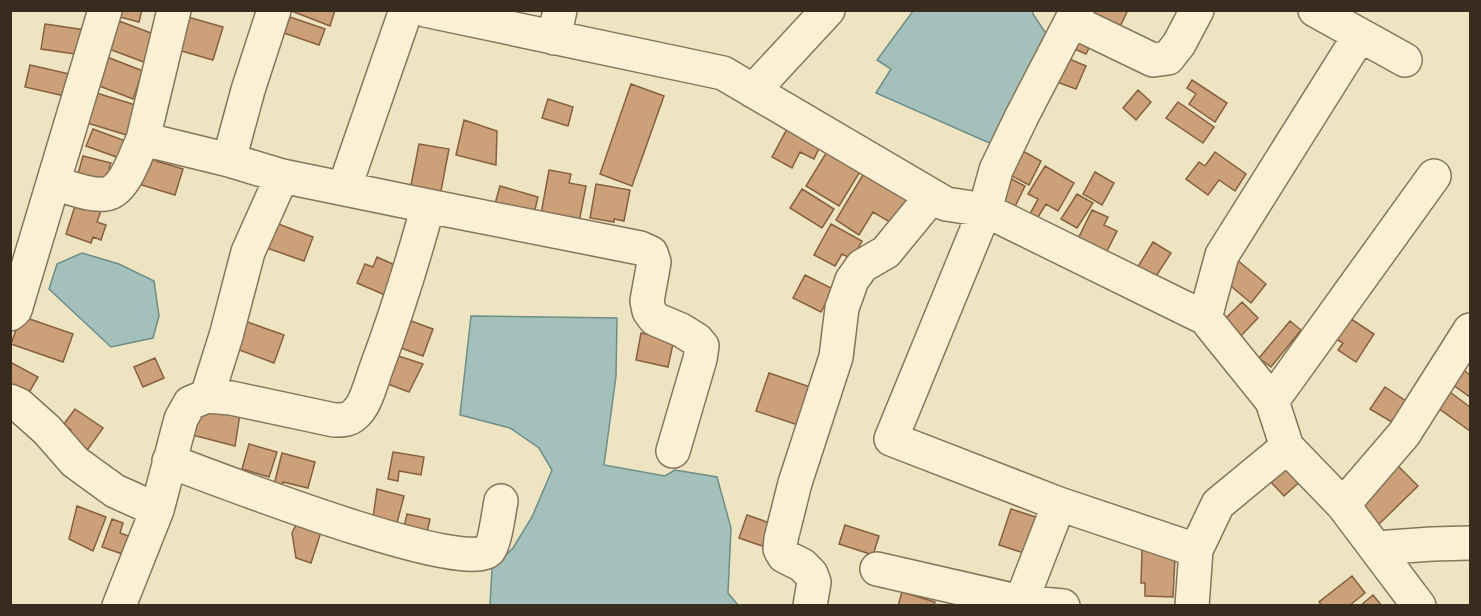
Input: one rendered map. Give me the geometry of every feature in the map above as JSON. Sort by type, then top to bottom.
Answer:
[{"type":"street","points":[[10,314],[15,310],[105,10]]},
{"type":"street","points":[[54,183],[106,195],[121,184],[142,139],[174,10]]},
{"type":"street","points":[[229,160],[248,90],[274,10]]},
{"type":"street","points":[[753,91],[828,10]]},
{"type":"street","points":[[1196,550],[1059,504],[891,439],[985,210],[996,170],[1074,16],[1153,60],[1168,58],[1179,44],[1197,10]]},
{"type":"street","points":[[1316,10],[1405,60]]},
{"type":"street","points":[[344,189],[422,11],[557,24],[723,73],[946,204],[985,210],[1205,318],[1272,401],[1287,447],[1343,505],[1419,606]]},
{"type":"street","points":[[1205,318],[1222,255],[1360,35]]},
{"type":"street","points":[[142,139],[229,160],[282,176],[640,248],[651,254],[654,262],[647,301],[649,311],[655,319],[689,335],[702,346],[673,451]]},
{"type":"street","points":[[207,396],[226,336],[248,252],[282,176]]},
{"type":"street","points":[[1272,401],[1434,176]]},
{"type":"street","points":[[810,606],[813,582],[811,574],[807,568],[784,556],[780,549],[781,539],[795,483],[836,357],[842,308],[852,280],[862,266],[886,252],[932,196]]},
{"type":"street","points":[[119,606],[157,510],[181,419],[190,403],[207,396],[334,420],[348,419],[359,411],[391,329],[428,206]]},
{"type":"street","points":[[1343,505],[1404,434],[1470,330]]},
{"type":"street","points":[[10,401],[19,405],[47,430],[75,462],[115,491],[157,510]]},
{"type":"street","points":[[1192,606],[1196,550],[1218,504],[1287,447]]},
{"type":"street","points":[[170,461],[352,526],[397,540],[458,554],[479,555],[488,551],[492,543],[501,501]]},
{"type":"street","points":[[1021,604],[1059,504]]},
{"type":"street","points":[[1376,548],[1470,543]]},
{"type":"street","points":[[878,568],[1021,604],[1063,606]]},
{"type":"water","points":[[913,11],[1033,11],[1053,44],[1003,149],[876,93],[891,69],[877,60]]},
{"type":"water","points":[[82,253],[119,264],[154,281],[159,316],[153,338],[111,347],[49,289],[57,264]]},
{"type":"water","points":[[471,316],[617,318],[616,376],[604,465],[665,476],[675,470],[717,477],[731,528],[728,593],[738,605],[490,605],[492,569],[513,548],[532,517],[552,470],[539,448],[510,428],[460,415]]},
{"type":"building","points":[[118,10],[142,10],[139,22],[116,16]]},
{"type":"building","points":[[289,10],[335,10],[330,26]]},
{"type":"building","points":[[1082,10],[1128,10],[1117,33]]},
{"type":"building","points":[[181,15],[223,27],[213,60],[171,48]]},
{"type":"building","points":[[290,17],[325,29],[319,45],[284,33]]},
{"type":"building","points":[[119,21],[159,36],[149,64],[109,49]]},
{"type":"building","points":[[45,24],[92,31],[88,56],[41,49]]},
{"type":"building","points":[[1075,35],[1092,42],[1086,54],[1070,47]]},
{"type":"building","points":[[107,57],[143,71],[133,99],[97,85]]},
{"type":"building","points":[[1067,58],[1086,66],[1076,89],[1057,82]]},
{"type":"building","points":[[30,65],[74,75],[69,97],[25,87]]},
{"type":"building","points":[[1192,80],[1227,103],[1215,122],[1189,104],[1196,94],[1187,88]]},
{"type":"building","points":[[631,84],[664,96],[632,186],[600,174]]},
{"type":"building","points":[[1138,90],[1151,102],[1136,120],[1123,108]]},
{"type":"building","points":[[93,92],[139,106],[130,136],[84,122]]},
{"type":"building","points":[[548,99],[573,107],[568,126],[542,118]]},
{"type":"building","points":[[1178,102],[1214,127],[1203,143],[1166,118]]},
{"type":"building","points":[[464,120],[497,131],[496,165],[456,155]]},
{"type":"building","points":[[93,129],[128,142],[122,159],[86,146]]},
{"type":"building","points":[[787,129],[820,146],[814,159],[800,152],[792,168],[772,157]]},
{"type":"building","points":[[419,144],[449,149],[440,196],[410,190]]},
{"type":"building","points":[[1019,149],[1041,161],[1029,185],[1006,173]]},
{"type":"building","points":[[828,150],[861,170],[839,206],[806,186]]},
{"type":"building","points":[[1215,152],[1246,174],[1235,191],[1219,180],[1208,195],[1186,179],[1199,162],[1205,166]]},
{"type":"building","points":[[83,156],[111,163],[109,168],[119,171],[113,191],[76,181]]},
{"type":"building","points":[[143,157],[183,169],[175,195],[135,183]]},
{"type":"building","points":[[1045,166],[1074,183],[1058,211],[1046,204],[1032,227],[1025,223],[1038,199],[1028,194]]},
{"type":"building","points":[[549,170],[571,174],[569,183],[586,186],[579,222],[541,214]]},
{"type":"building","points":[[1095,172],[1114,183],[1102,205],[1083,194]]},
{"type":"building","points":[[864,173],[915,203],[900,228],[873,212],[859,235],[836,220]]},
{"type":"building","points":[[1002,174],[1025,186],[1011,215],[988,203]]},
{"type":"building","points":[[596,184],[630,190],[624,221],[614,219],[614,222],[590,218]]},
{"type":"building","points":[[500,186],[538,197],[532,222],[493,211]]},
{"type":"building","points":[[802,189],[834,209],[822,228],[790,208]]},
{"type":"building","points":[[1077,194],[1093,203],[1077,228],[1061,219]]},
{"type":"building","points":[[77,200],[102,208],[97,222],[106,225],[101,240],[93,237],[91,243],[66,234]]},
{"type":"building","points":[[1092,210],[1108,217],[1104,225],[1117,231],[1105,255],[1077,241]]},
{"type":"building","points":[[273,222],[313,237],[304,261],[264,247]]},
{"type":"building","points":[[831,224],[862,241],[852,259],[842,254],[835,266],[814,255]]},
{"type":"building","points":[[1153,242],[1171,253],[1153,281],[1136,270]]},
{"type":"building","points":[[377,257],[397,266],[385,295],[357,283],[365,264],[373,267]]},
{"type":"building","points":[[1236,259],[1266,284],[1251,303],[1220,277]]},
{"type":"building","points":[[805,275],[833,289],[821,312],[793,298]]},
{"type":"building","points":[[1242,302],[1258,318],[1238,339],[1221,323]]},
{"type":"building","points":[[1345,315],[1374,334],[1356,362],[1338,350],[1343,343],[1331,336]]},
{"type":"building","points":[[21,316],[73,334],[63,362],[11,344]]},
{"type":"building","points":[[400,317],[433,329],[423,356],[390,344]]},
{"type":"building","points":[[239,319],[284,335],[274,363],[229,346]]},
{"type":"building","points":[[1290,321],[1301,330],[1271,367],[1259,358]]},
{"type":"building","points":[[641,333],[674,339],[668,367],[636,360]]},
{"type":"building","points":[[389,353],[423,364],[409,392],[380,381]]},
{"type":"building","points":[[155,358],[164,378],[143,387],[134,367]]},
{"type":"building","points":[[10,362],[38,377],[27,396],[10,386]]},
{"type":"building","points":[[1460,367],[1470,375],[1470,397],[1449,382]]},
{"type":"building","points":[[769,373],[819,390],[807,428],[756,411]]},
{"type":"building","points":[[1385,387],[1409,403],[1395,424],[1370,409]]},
{"type":"building","points":[[1446,389],[1470,407],[1470,431],[1434,405]]},
{"type":"building","points":[[200,408],[240,414],[235,446],[185,433]]},
{"type":"building","points":[[75,409],[103,428],[83,456],[63,442],[71,430],[64,424]]},
{"type":"building","points":[[249,444],[277,452],[269,477],[242,469]]},
{"type":"building","points":[[393,452],[424,457],[421,475],[399,471],[398,481],[388,479]]},
{"type":"building","points":[[282,453],[315,462],[308,488],[283,482],[282,487],[274,485]]},
{"type":"building","points":[[1287,460],[1304,478],[1284,496],[1268,479]]},
{"type":"building","points":[[1397,465],[1418,486],[1376,527],[1355,506]]},
{"type":"building","points":[[377,489],[404,496],[397,523],[373,518]]},
{"type":"building","points":[[77,506],[106,517],[93,551],[69,539]]},
{"type":"building","points":[[1011,509],[1045,520],[1033,556],[999,545]]},
{"type":"building","points":[[407,514],[430,519],[425,541],[402,536]]},
{"type":"building","points":[[747,515],[773,524],[765,547],[739,538]]},
{"type":"building","points":[[112,519],[123,523],[120,533],[137,539],[131,557],[102,547]]},
{"type":"building","points":[[298,521],[322,529],[311,563],[296,558],[292,533]]},
{"type":"building","points":[[845,525],[879,536],[873,555],[839,544]]},
{"type":"building","points":[[1142,550],[1163,551],[1175,557],[1173,597],[1145,596],[1145,583],[1141,583]]},
{"type":"building","points":[[1352,576],[1365,593],[1349,606],[1322,606],[1319,602]]},
{"type":"building","points":[[902,592],[935,602],[934,606],[898,606]]},
{"type":"building","points":[[1373,595],[1382,606],[1360,606]]}]
